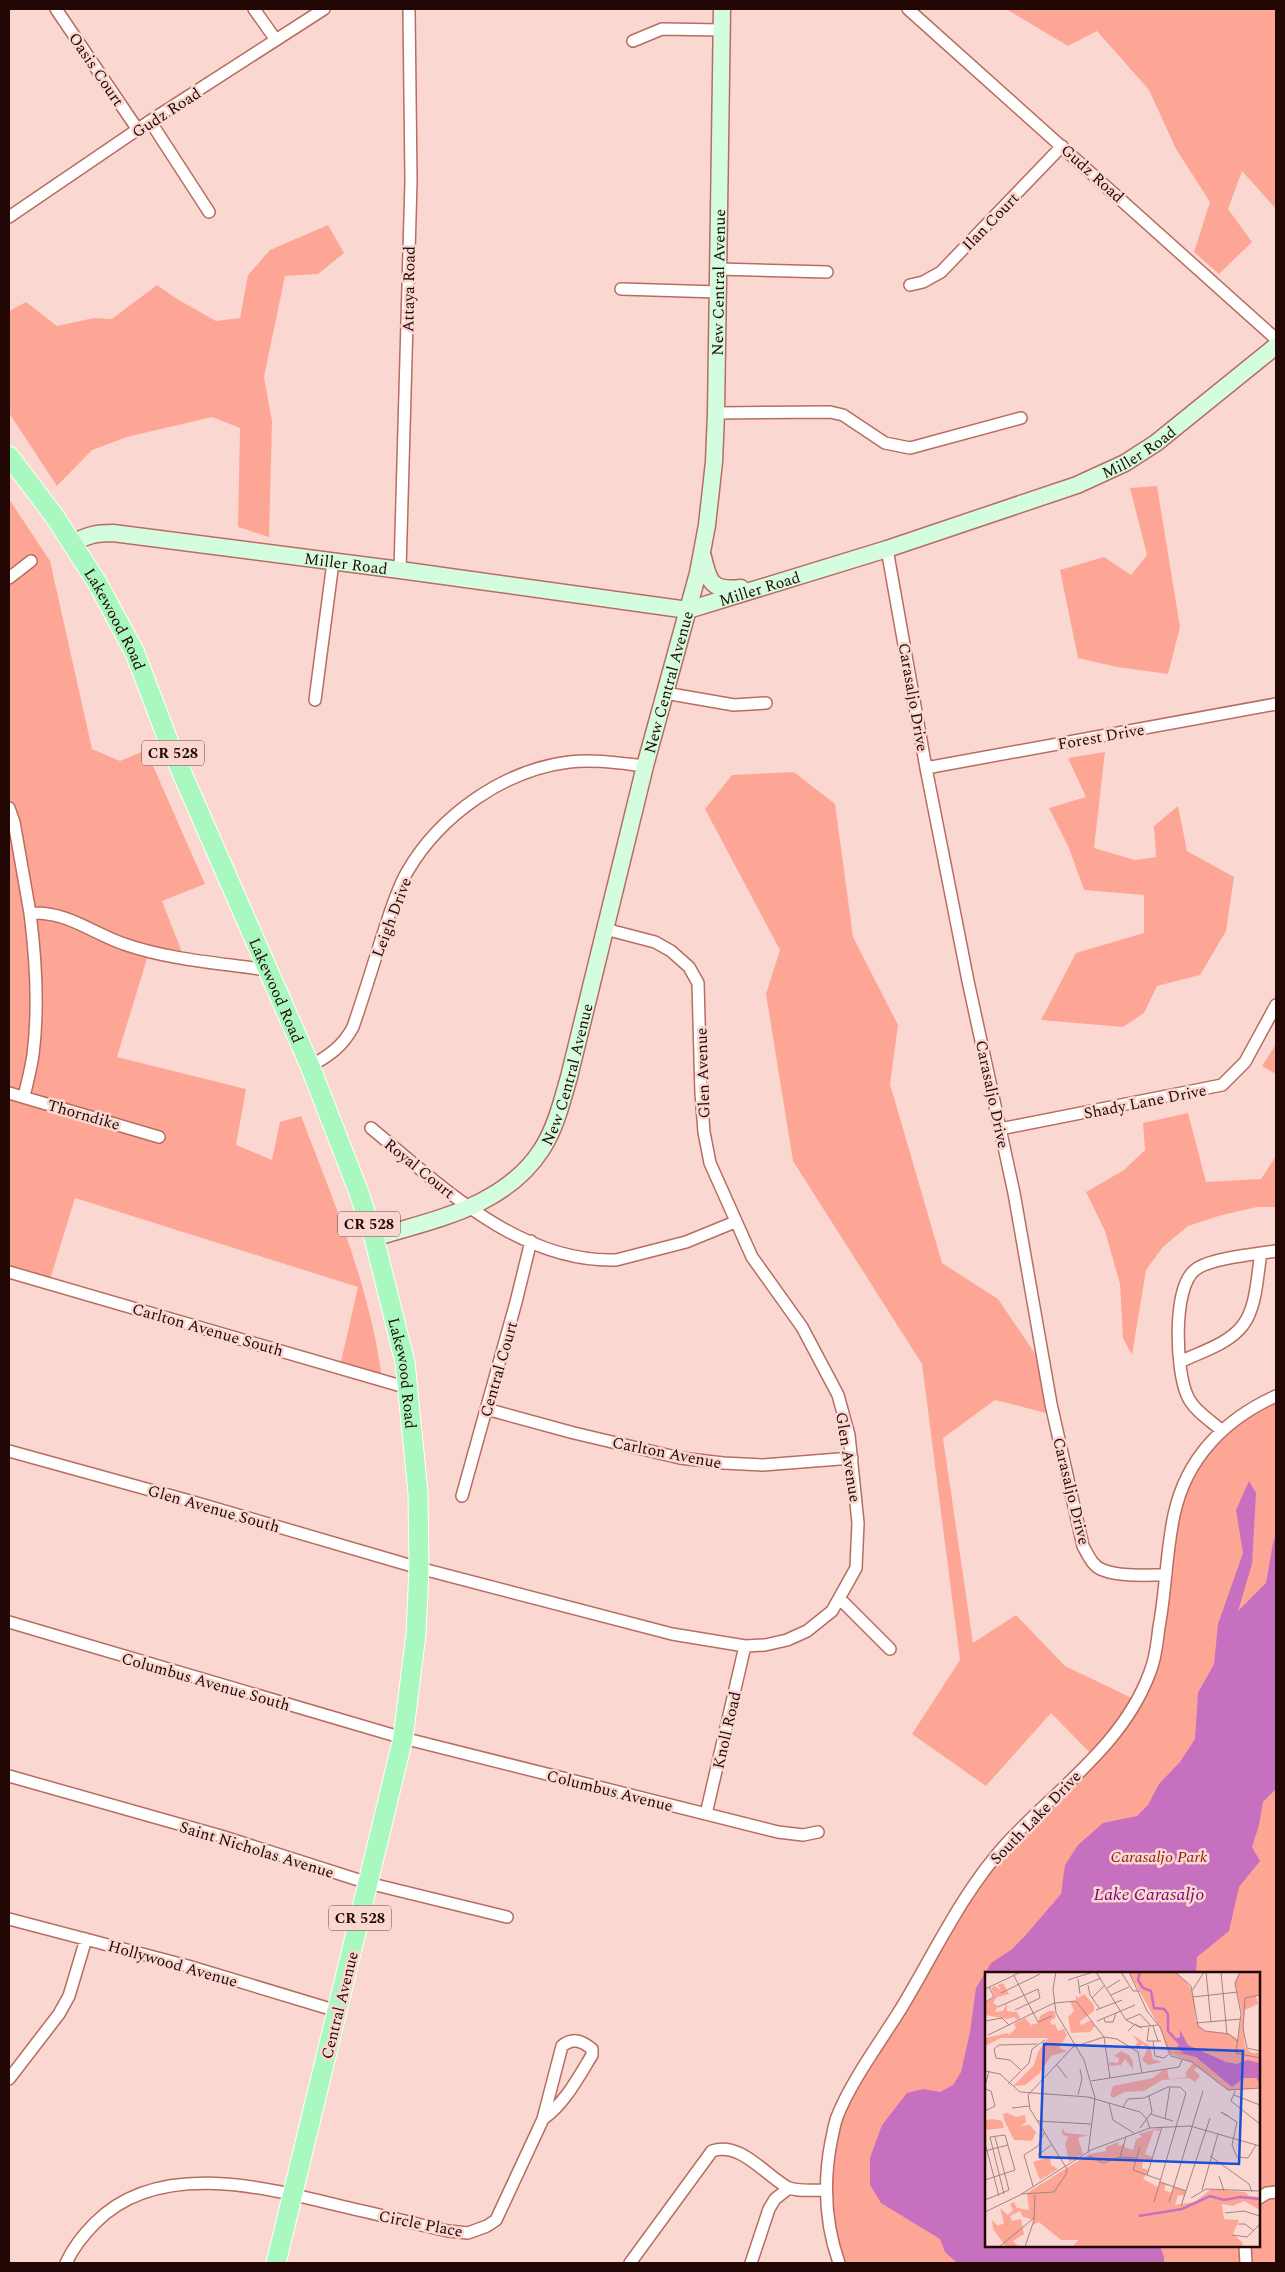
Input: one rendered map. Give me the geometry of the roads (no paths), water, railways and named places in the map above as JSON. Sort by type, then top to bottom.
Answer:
[{"type":"main road","name":"Lakewood Road","points":[[9,456],[55,517],[98,584],[134,653],[171,748],[310,1066],[358,1190],[374,1238],[405,1362],[418,1493],[419,1568]]},
{"type":"main road","name":"Central Avenue","points":[[276,2263],[403,1738],[415,1644],[419,1568]]},
{"type":"street","name":"Oasis Court","points":[[56,9],[138,130]]},
{"type":"street","points":[[254,9],[276,40]]},
{"type":"street","name":"Gudz Road","points":[[9,217],[150,121],[324,9]]},
{"type":"street","name":"Attaya Road","points":[[400,570],[411,181],[409,9]]},
{"type":"street","name":"New Central Avenue","points":[[374,1238],[469,1208],[492,1196],[525,1170],[543,1148],[555,1122],[569,1077],[645,766],[666,693],[702,552],[714,462],[716,413],[722,9]]},
{"type":"street","name":"Gudz Road","points":[[908,9],[1276,339]]},
{"type":"street","points":[[633,41],[662,29],[721,30]]},
{"type":"street","points":[[150,121],[209,212]]},
{"type":"street","name":"Ilan Court","points":[[910,285],[923,282],[940,272],[1062,146]]},
{"type":"street","points":[[718,269],[828,272]]},
{"type":"street","points":[[621,289],[718,292]]},
{"type":"street","name":"Miller Road","points":[[72,544],[84,536],[113,533],[688,610],[887,549],[1078,485],[1125,463],[1156,442],[1276,346]]},
{"type":"street","points":[[716,413],[830,412],[843,415],[885,442],[910,448],[1021,418]]},
{"type":"street","name":"Carasaljo Drive","points":[[887,549],[926,768],[968,981],[1014,1193],[1051,1404],[1084,1546],[1092,1562],[1102,1570],[1132,1575],[1166,1575]]},
{"type":"street","points":[[702,552],[708,575],[715,584],[724,590],[770,584]]},
{"type":"street","points":[[9,578],[31,561]]},
{"type":"street","points":[[315,700],[333,562]]},
{"type":"street","points":[[666,693],[734,705],[766,703]]},
{"type":"street","name":"Forest Drive","points":[[926,768],[1276,704]]},
{"type":"street","name":"Leigh Drive","points":[[310,1066],[326,1057],[346,1040],[353,1027],[393,904],[407,872],[431,839],[453,817],[495,787],[520,775],[548,766],[594,760],[645,766]]},
{"type":"street","points":[[9,808],[14,822],[30,913],[36,964],[33,1056],[24,1097]]},
{"type":"street","points":[[30,913],[56,914],[128,946],[163,954],[267,970]]},
{"type":"street","name":"Glen Avenue","points":[[419,1568],[672,1634],[746,1646],[772,1643],[807,1632],[832,1611],[856,1568],[858,1523],[852,1458],[849,1434],[838,1395],[802,1327],[752,1257],[710,1163],[704,1132],[698,983],[689,967],[671,951],[654,942],[605,929]]},
{"type":"street","name":"Shady Lane Drive","points":[[1000,1129],[1222,1085],[1245,1062],[1276,1005]]},
{"type":"street","name":"Thorndike","points":[[9,1093],[159,1137]]},
{"type":"street","name":"Royal Court","points":[[371,1128],[469,1208],[484,1218],[561,1253],[604,1260],[616,1260],[686,1242],[735,1222]]},
{"type":"street","name":"Central Court","points":[[462,1496],[531,1241]]},
{"type":"street","points":[[1221,1430],[1198,1410],[1187,1396],[1178,1343],[1182,1298],[1187,1280],[1193,1271],[1199,1267],[1232,1258],[1276,1251]]},
{"type":"street","points":[[1180,1362],[1225,1340],[1244,1324],[1251,1307],[1261,1254]]},
{"type":"street","name":"Carlton Avenue South","points":[[9,1272],[408,1388]]},
{"type":"street","name":"South Lake Drive","points":[[839,2263],[830,2233],[826,2190],[826,2170],[836,2118],[966,1896],[1005,1844],[1116,1734],[1140,1698],[1152,1669],[1164,1601],[1174,1515],[1182,1485],[1200,1454],[1221,1430],[1236,1417],[1276,1396]]},
{"type":"street","name":"Carlton Avenue","points":[[486,1409],[574,1433],[688,1459],[763,1465],[852,1458]]},
{"type":"street","name":"Glen Avenue South","points":[[9,1451],[190,1501],[419,1568]]},
{"type":"street","points":[[840,1599],[890,1649]]},
{"type":"street","name":"Columbus Avenue South","points":[[9,1622],[403,1738]]},
{"type":"street","name":"Knoll Road","points":[[706,1814],[746,1646]]},
{"type":"street","name":"Columbus Avenue","points":[[403,1738],[778,1832],[803,1834],[818,1832]]},
{"type":"street","name":"Saint Nicholas Avenue","points":[[9,1776],[221,1836],[368,1883],[507,1917]]},
{"type":"street","name":"Hollywood Avenue","points":[[9,1919],[188,1966],[337,2011]]},
{"type":"street","points":[[9,2079],[59,2014],[69,1996],[86,1939]]},
{"type":"street","name":"Circle Place","points":[[66,2263],[82,2236],[117,2204],[136,2195],[186,2184],[236,2184],[293,2194],[448,2231],[468,2233],[478,2230],[496,2220],[543,2119],[562,2046],[568,2041],[576,2040],[584,2043],[592,2049],[592,2055],[572,2088],[551,2113],[543,2119]]},
{"type":"street","points":[[630,2263],[712,2151],[720,2148],[734,2150],[789,2188],[826,2190]]},
{"type":"street","points":[[751,2263],[769,2208],[775,2199],[789,2188]]},
{"type":"street","points":[[1260,2197],[1267,2193],[1276,2192]]},
{"type":"street","points":[[1244,2247],[1246,2263]]},
{"type":"water","name":"Lake Carasaljo","points":[[1249,1481],[1256,1493],[1252,1564],[1238,1611],[1266,1583],[1276,1535],[1276,1789],[1263,1802],[1259,1825],[1252,1847],[1260,1861],[1239,1887],[1229,1931],[1197,1957],[1196,1972],[986,1972],[991,1963],[1011,1950],[1024,1937],[1061,1894],[1065,1865],[1078,1845],[1103,1823],[1137,1816],[1148,1805],[1159,1784],[1180,1762],[1195,1739],[1198,1693],[1214,1664],[1218,1624],[1243,1553],[1236,1510]]},
{"type":"water","name":"Lake Carasaljo","points":[[985,1973],[985,2247],[1160,2247],[1164,2263],[957,2263],[945,2252],[940,2239],[881,2203],[870,2185],[870,2158],[882,2125],[907,2093],[923,2089],[940,2092],[953,2085],[961,2072],[970,2032],[976,1988]]},
{"type":"park label","name":"Carasaljo Park","points":[[1159,1856]]}]
